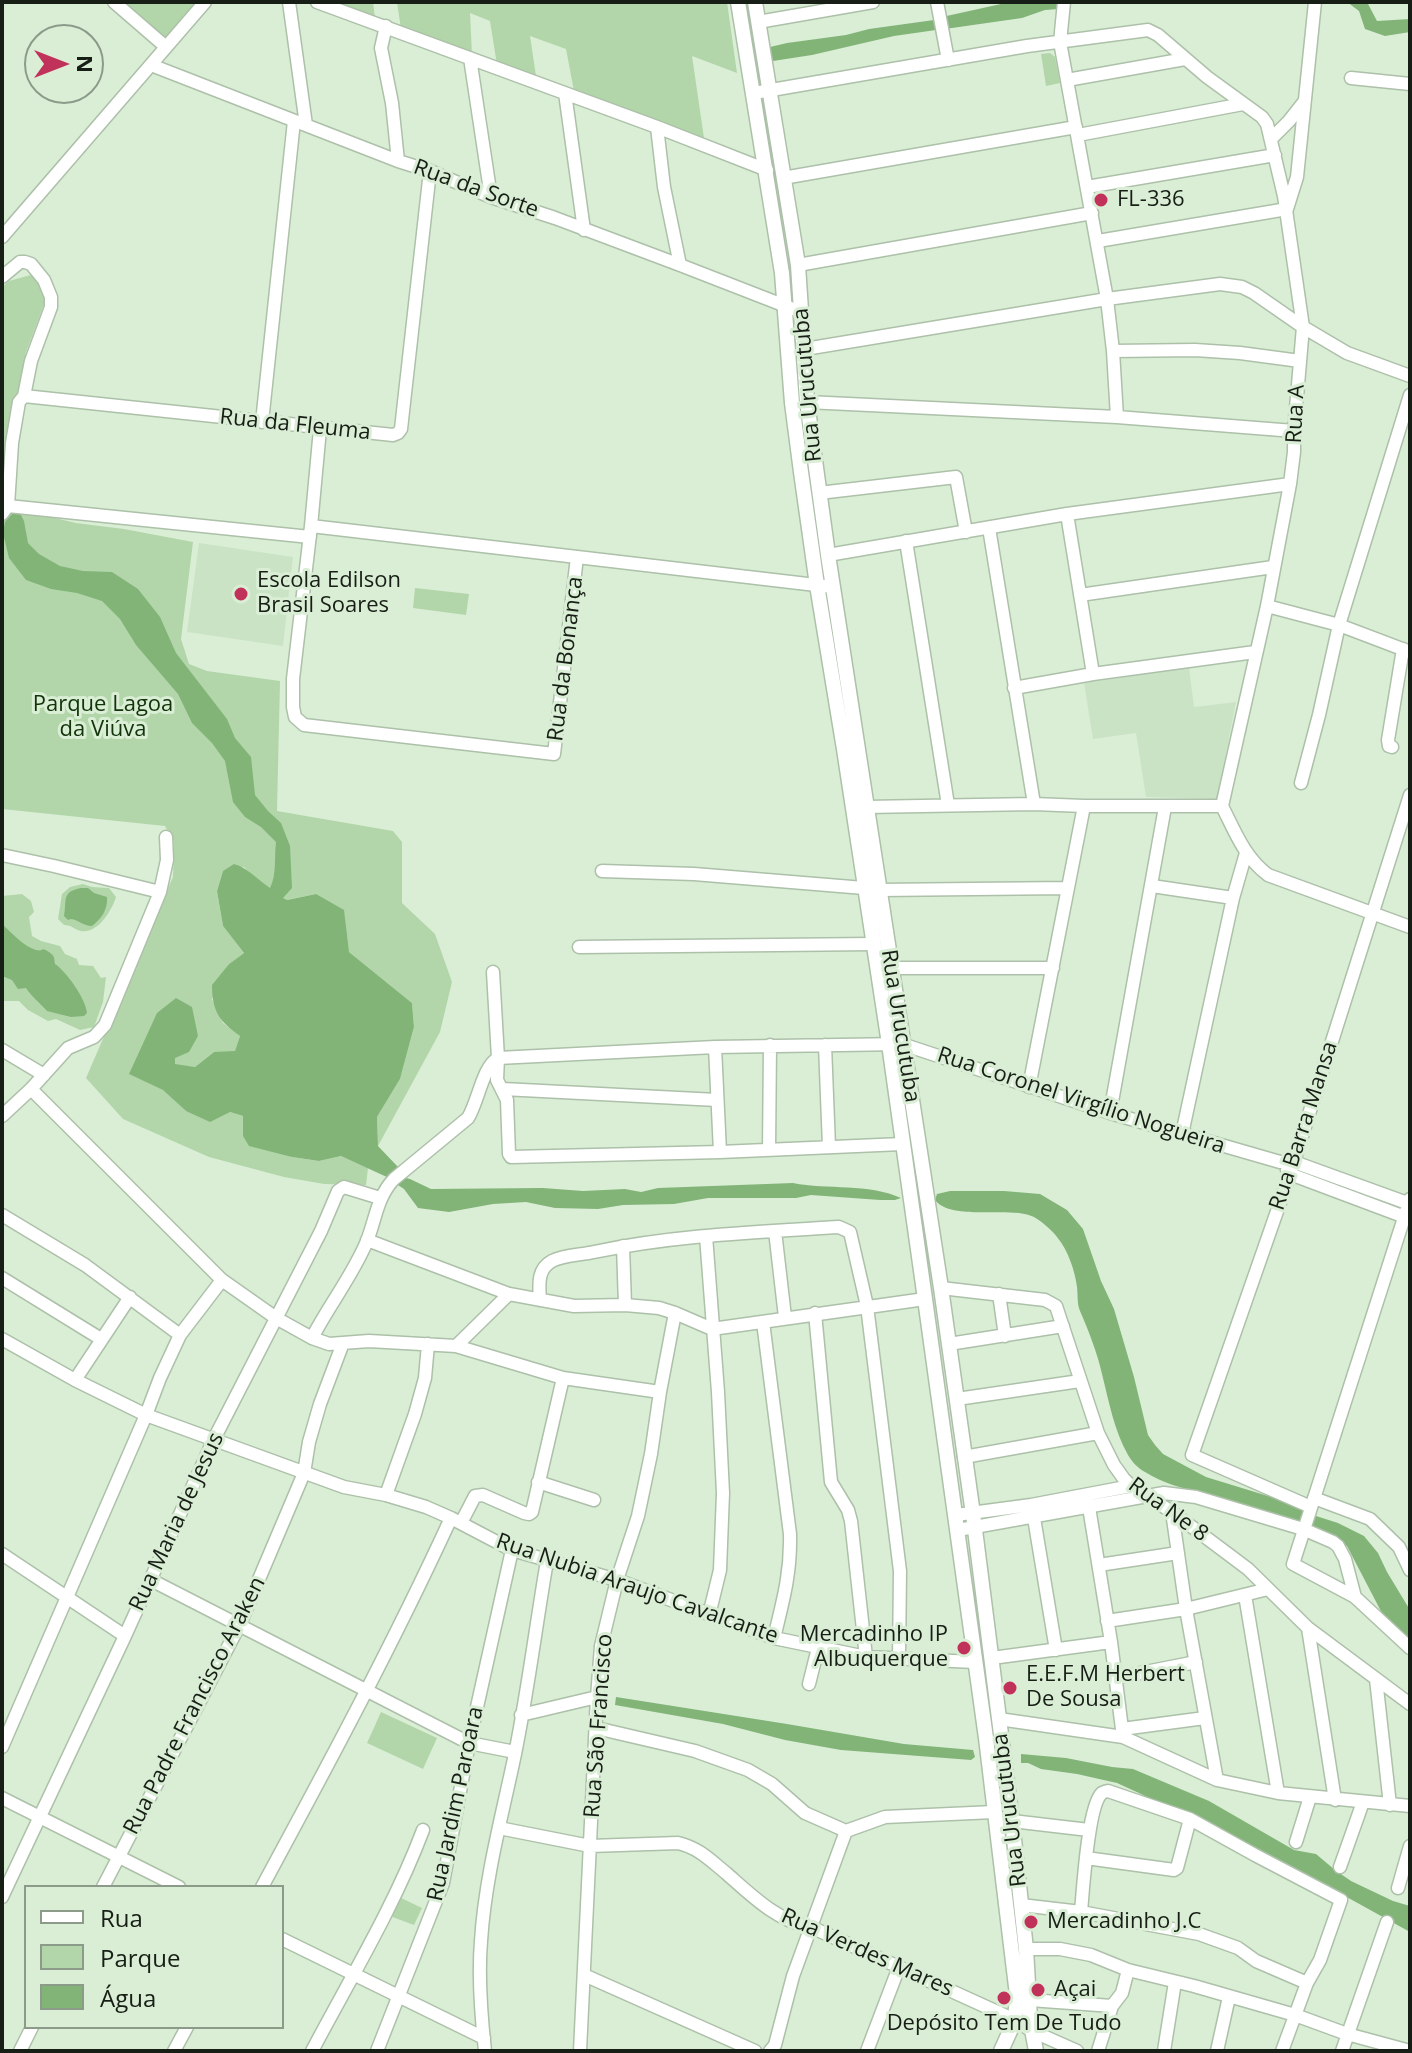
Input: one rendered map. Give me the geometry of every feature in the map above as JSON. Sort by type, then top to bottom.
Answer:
[{"type":"street","points":[[114,2],[166,47]]},
{"type":"street","points":[[2,237],[205,2]]},
{"type":"street","points":[[262,422],[300,123],[289,2]]},
{"type":"street","points":[[317,2],[767,170]]},
{"type":"street","name":"Rua Urucutuba","points":[[738,2],[767,170],[786,306],[792,403],[817,585],[866,807],[873,944],[896,1044],[941,1288],[992,1658],[1036,2051]]},
{"type":"street","name":"Rua Urucutuba","points":[[755,2],[798,265],[807,402],[833,587],[846,722]]},
{"type":"street","points":[[758,22],[845,4],[873,2]]},
{"type":"street","points":[[937,2],[948,60]]},
{"type":"street","points":[[1064,2],[1060,42],[1107,299],[1117,417]]},
{"type":"street","points":[[1098,241],[1287,209],[1297,177],[1315,2]]},
{"type":"street","points":[[386,26],[381,48],[392,103],[398,161]]},
{"type":"street","name":"Rua A","points":[[1060,42],[1148,30],[1262,117],[1272,138],[1287,209],[1303,327],[1294,452],[1267,606],[1222,806]]},
{"type":"street","points":[[754,93],[1060,42]]},
{"type":"street","points":[[470,58],[491,197]]},
{"type":"street","points":[[1067,80],[1185,59]]},
{"type":"street","name":"Rua da Sorte","points":[[151,65],[491,197],[801,312]]},
{"type":"street","points":[[1351,78],[1410,84]]},
{"type":"street","points":[[565,93],[584,230]]},
{"type":"street","points":[[1272,138],[1305,101]]},
{"type":"street","points":[[783,178],[1243,104]]},
{"type":"street","points":[[657,127],[664,187],[680,265]]},
{"type":"street","points":[[1087,187],[1275,155]]},
{"type":"street","name":"Rua da Fleuma","points":[[24,396],[393,435],[401,429],[430,171]]},
{"type":"street","points":[[798,265],[1092,213]]},
{"type":"street","points":[[2,277],[20,262],[31,264],[44,280],[51,297],[51,307],[31,361],[24,396],[19,402],[5,510],[311,532],[577,557]]},
{"type":"street","points":[[805,349],[1107,299],[1220,284],[1242,287],[1347,353],[1410,376]]},
{"type":"street","points":[[1113,351],[1195,350],[1300,361]]},
{"type":"street","points":[[1301,783],[1339,625],[1410,395]]},
{"type":"street","points":[[807,402],[1117,417],[1294,431]]},
{"type":"street","points":[[311,532],[320,429]]},
{"type":"street","points":[[819,493],[956,477],[966,532]]},
{"type":"street","points":[[828,555],[1067,514],[1290,484]]},
{"type":"street","points":[[1067,514],[1093,674]]},
{"type":"street","points":[[989,528],[1034,804]]},
{"type":"street","name":"Rua da Bonança","points":[[311,532],[293,679],[293,707],[299,722],[554,754],[577,557],[833,587]]},
{"type":"street","points":[[906,541],[948,805]]},
{"type":"street","points":[[1080,595],[1273,567]]},
{"type":"street","points":[[1267,606],[1339,625],[1406,650],[1388,740],[1392,747]]},
{"type":"street","points":[[1014,688],[1255,652]]},
{"type":"street","name":"Rua Urucutuba","points":[[851,747],[871,889],[891,968],[902,1144],[957,1522],[1016,1979],[1015,2020]]},
{"type":"street","name":"Rua Barra Mansa","points":[[1312,1503],[1192,1455],[1292,1168],[1410,795]]},
{"type":"street","points":[[866,807],[1034,804],[1222,806],[1246,853],[1268,875],[1410,927]]},
{"type":"street","points":[[1029,1087],[1084,806]]},
{"type":"street","points":[[1110,1113],[1165,807]]},
{"type":"street","points":[[2,1116],[68,1048],[94,1037],[105,1025],[160,892],[167,860],[166,837]]},
{"type":"street","points":[[1182,1134],[1233,898],[1246,853]]},
{"type":"street","points":[[2,855],[160,892]]},
{"type":"street","points":[[602,871],[694,874],[871,889],[1068,888]]},
{"type":"street","points":[[1152,886],[1233,898]]},
{"type":"street","points":[[579,947],[873,944]]},
{"type":"street","points":[[891,968],[1053,968]]},
{"type":"street","points":[[493,972],[497,1080],[507,1100],[510,1156],[720,1152],[902,1144]]},
{"type":"street","name":"Rua Coronel Virgílio Nogueira","points":[[498,1058],[770,1045],[896,1044],[1110,1113],[1280,1162],[1407,1218]]},
{"type":"street","points":[[769,1150],[770,1045]]},
{"type":"street","points":[[825,1045],[829,1147]]},
{"type":"street","points":[[715,1047],[720,1152]]},
{"type":"street","points":[[2,1050],[44,1075]]},
{"type":"street","points":[[312,1338],[351,1274],[367,1240],[384,1189],[468,1118],[490,1064],[498,1058]]},
{"type":"street","points":[[31,1089],[222,1280],[276,1318],[312,1338],[329,1344],[369,1341],[456,1346],[563,1378],[660,1392]]},
{"type":"street","points":[[503,1089],[717,1100]]},
{"type":"street","points":[[1292,1168],[1410,1202],[1293,1564],[1355,1597],[1410,1648]]},
{"type":"street","name":"Rua Maria de Jesus","points":[[2,1897],[214,1439],[340,1189],[344,1187],[380,1198]]},
{"type":"street","points":[[2,1215],[85,1265],[180,1335]]},
{"type":"street","points":[[540,1300],[541,1271],[552,1261],[623,1246],[706,1236],[843,1228],[850,1232],[867,1306],[900,1571],[899,1659]]},
{"type":"street","points":[[775,1231],[785,1317]]},
{"type":"street","points":[[706,1236],[723,1493],[720,1570],[709,1615]]},
{"type":"street","points":[[367,1240],[509,1294],[574,1306],[659,1308],[712,1329],[925,1299]]},
{"type":"street","points":[[623,1246],[625,1305]]},
{"type":"street","points":[[2,1278],[101,1339]]},
{"type":"street","points":[[2,1747],[180,1335],[222,1280]]},
{"type":"street","name":"Rua Ne 8","points":[[941,1288],[1052,1302],[1056,1306],[1098,1433],[1114,1465],[1131,1486],[1172,1512],[1248,1569],[1308,1628],[1410,1704]]},
{"type":"street","points":[[456,1346],[509,1294]]},
{"type":"street","points":[[999,1294],[1005,1336]]},
{"type":"street","points":[[75,1380],[130,1297]]},
{"type":"street","name":"Rua São Francisco","points":[[580,2051],[601,1646],[617,1580],[638,1516],[675,1313]]},
{"type":"street","points":[[815,1313],[831,1482],[851,1521],[866,1657]]},
{"type":"street","points":[[763,1322],[791,1558],[774,1638]]},
{"type":"street","points":[[949,1344],[1063,1326]]},
{"type":"street","name":"Rua Nubia Araujo Cavalcante","points":[[2,1339],[146,1415],[344,1487],[426,1507],[512,1550],[617,1580],[774,1638],[866,1657],[975,1662]]},
{"type":"street","name":"Rua Padre Francisco Araken","points":[[104,1885],[240,1624],[304,1473],[320,1404],[343,1343]]},
{"type":"street","points":[[386,1495],[415,1414],[425,1378],[428,1344]]},
{"type":"street","points":[[263,1885],[456,1521],[478,1495],[524,1513],[532,1512],[563,1378]]},
{"type":"street","points":[[957,1399],[1080,1381]]},
{"type":"street","points":[[964,1457],[1098,1433]]},
{"type":"street","points":[[538,1482],[594,1500]]},
{"type":"street","points":[[1088,1501],[1131,1486]]},
{"type":"street","points":[[957,1522],[1088,1501],[1164,1493],[1196,1497],[1303,1529],[1338,1546],[1345,1559],[1355,1597]]},
{"type":"street","points":[[1088,1501],[1122,1733]]},
{"type":"street","points":[[1312,1503],[1370,1519],[1404,1548],[1410,1570]]},
{"type":"street","points":[[1032,1511],[1056,1650]]},
{"type":"street","points":[[1172,1512],[1217,1780]]},
{"type":"street","name":"Rua Jardim Paroara","points":[[377,2051],[443,1883],[469,1743],[512,1550]]},
{"type":"street","points":[[1099,1565],[1178,1553]]},
{"type":"street","points":[[2,1554],[125,1636]]},
{"type":"street","points":[[484,2045],[482,1921],[515,1752],[547,1561]]},
{"type":"street","points":[[151,1580],[469,1743],[515,1752]]},
{"type":"street","points":[[1107,1621],[1186,1609],[1268,1589]]},
{"type":"street","points":[[1245,1595],[1278,1793]]},
{"type":"street","points":[[1308,1628],[1335,1800]]},
{"type":"street","points":[[992,1658],[1111,1642]]},
{"type":"street","points":[[809,1684],[818,1648]]},
{"type":"street","points":[[1115,1678],[1196,1662]]},
{"type":"street","points":[[1376,1679],[1390,1805]]},
{"type":"street","points":[[521,1715],[597,1697]]},
{"type":"street","points":[[999,1719],[1122,1733],[1205,1718]]},
{"type":"street","points":[[596,1728],[695,1751],[748,1770],[772,1784],[805,1813],[846,1831],[885,1817],[994,1812]]},
{"type":"street","points":[[1122,1733],[1217,1780],[1278,1793],[1410,1806]]},
{"type":"street","points":[[1081,1912],[1089,1830],[1104,1791],[1112,1791],[1190,1819],[1341,1900],[1282,2051]]},
{"type":"street","points":[[1296,1842],[1310,1797]]},
{"type":"street","points":[[2,1798],[175,1885]]},
{"type":"street","points":[[1340,1867],[1363,1802]]},
{"type":"street","points":[[1086,1858],[1174,1870],[1190,1819]]},
{"type":"street","points":[[1012,1821],[1089,1830]]},
{"type":"street","name":"Rua Verdes Mares","points":[[499,1828],[590,1846],[678,1843],[690,1846],[781,1916],[1015,2020],[1032,2031]]},
{"type":"street","points":[[312,2051],[423,1830]]},
{"type":"street","points":[[770,2051],[775,2045],[793,1976],[846,1831]]},
{"type":"street","points":[[1403,1881],[1410,1846]]},
{"type":"street","points":[[1021,1905],[1081,1912],[1199,1934],[1238,1948],[1256,1961],[1307,1983]]},
{"type":"street","points":[[1342,2051],[1387,1922]]},
{"type":"street","points":[[284,1940],[398,1997],[484,2045]]},
{"type":"street","points":[[1026,1949],[1076,1951],[1128,1970],[1295,2015],[1347,2034],[1410,2051]]},
{"type":"street","points":[[867,2051],[899,1967]]},
{"type":"street","points":[[1098,2051],[1112,2006],[1122,1993],[1128,1970]]},
{"type":"street","points":[[584,1975],[755,2051]]},
{"type":"street","points":[[1164,2051],[1175,1982]]},
{"type":"street","points":[[1217,2051],[1229,1997]]},
{"type":"street","points":[[1030,2000],[1112,2006]]},
{"type":"street","points":[[1001,2051],[1015,2020]]},
{"type":"street","points":[[20,2051],[31,2029]]},
{"type":"street","points":[[174,2051],[186,2029]]},
{"type":"street","points":[[1032,2031],[1077,2051]]},
{"type":"shaded area","name":"Escola Edilson Brasil Soares","points":[[199,543],[293,557],[283,646],[187,632]]},
{"type":"shaded area","points":[[1189,668],[1194,707],[1236,702],[1217,799],[1146,797],[1136,733],[1093,739],[1084,683]]},
{"type":"green space","points":[[121,2],[199,2],[165,41]]},
{"type":"green space","points":[[330,2],[373,2],[375,18]]},
{"type":"green space","points":[[397,2],[727,2],[737,73],[692,56],[704,138],[574,91],[566,49],[530,36],[536,76],[497,65],[490,21],[470,13],[472,55],[401,29]]},
{"type":"green space","points":[[1050,53],[1055,57],[1060,83],[1046,86],[1041,54]]},
{"type":"green space","name":"Parque Lagoa da Viúva","points":[[38,273],[46,299],[26,352],[9,437],[9,507],[76,523],[193,542],[181,639],[189,664],[207,671],[280,681],[277,811],[393,831],[402,842],[402,903],[435,934],[452,982],[440,1032],[378,1146],[377,1117],[400,1079],[414,1027],[412,1003],[349,952],[316,894],[286,900],[244,867],[223,871],[217,891],[223,926],[244,953],[229,964],[212,999],[223,1023],[240,1036],[235,1052],[214,1052],[195,1067],[175,1065],[175,1058],[130,1074],[164,1090],[186,1111],[230,1112],[243,1116],[243,1136],[292,1157],[319,1161],[341,1156],[368,1168],[366,1185],[324,1184],[284,1177],[209,1157],[123,1119],[86,1078],[173,877],[174,842],[165,826],[2,809],[2,287],[9,281]]},
{"type":"green space","points":[[415,588],[469,594],[466,615],[413,608]]},
{"type":"green space","points":[[83,884],[109,888],[116,897],[103,920],[87,931],[64,925],[58,919],[62,894],[70,887]]},
{"type":"green space","points":[[22,894],[31,901],[34,912],[29,917],[32,936],[60,946],[65,954],[77,959],[79,965],[93,966],[101,978],[106,977],[103,1002],[94,1027],[80,1030],[56,1019],[48,1021],[19,1001],[2,1001],[2,896]]},
{"type":"green space","points":[[381,1712],[437,1738],[423,1769],[367,1743]]},
{"type":"green space","points":[[397,1896],[422,1908],[414,1925],[387,1915]]},
{"type":"water","points":[[1010,2],[1060,2],[1059,9],[1022,18],[945,29],[942,17]]},
{"type":"water","points":[[1347,2],[1367,2],[1377,21],[1410,19],[1410,32],[1385,36],[1365,29],[1359,11]]},
{"type":"water","points":[[934,20],[936,30],[894,36],[812,55],[773,61],[770,47],[869,29]]},
{"type":"water","points":[[13,513],[20,513],[28,543],[39,554],[60,566],[112,572],[138,589],[160,617],[176,653],[227,719],[235,738],[251,757],[255,795],[281,823],[290,846],[292,888],[283,898],[287,900],[316,894],[344,910],[349,952],[412,1003],[414,1027],[400,1079],[377,1117],[378,1146],[398,1167],[389,1178],[341,1156],[319,1161],[249,1146],[243,1136],[243,1116],[230,1112],[210,1122],[186,1111],[163,1090],[129,1074],[157,1013],[176,998],[192,1007],[198,1036],[189,1052],[175,1058],[175,1064],[195,1067],[214,1052],[235,1051],[240,1036],[218,1015],[212,985],[229,964],[244,953],[223,926],[217,891],[223,871],[234,864],[270,888],[276,842],[245,817],[233,802],[225,761],[192,723],[178,694],[136,645],[120,619],[102,601],[26,580],[9,558],[3,533],[5,522]]},
{"type":"water","points":[[81,888],[107,897],[103,914],[92,926],[68,920],[64,916],[68,894]]},
{"type":"water","points":[[2,924],[26,945],[36,950],[44,949],[54,957],[55,964],[70,979],[83,1000],[87,1013],[84,1016],[71,1017],[47,1011],[26,988],[18,989],[12,980],[2,976]]},
{"type":"water","points":[[398,1176],[431,1189],[625,1189],[641,1192],[658,1188],[793,1183],[875,1190],[901,1198],[880,1200],[811,1195],[796,1198],[708,1198],[674,1204],[598,1209],[555,1208],[526,1202],[449,1212],[418,1208],[404,1189],[392,1181]]},
{"type":"water","points":[[950,1191],[1040,1194],[1067,1210],[1083,1229],[1114,1309],[1148,1435],[1155,1445],[1163,1454],[1206,1477],[1294,1504],[1305,1512],[1301,1523],[1173,1485],[1135,1465],[1115,1426],[1098,1358],[1079,1308],[1073,1268],[1061,1242],[1034,1217],[1011,1212],[954,1210],[943,1207],[935,1200],[937,1194]]},
{"type":"water","points":[[1313,1515],[1364,1536],[1378,1553],[1410,1610],[1410,1639],[1384,1617],[1347,1546],[1308,1528]]},
{"type":"water","points":[[616,1697],[904,1744],[973,1750],[975,1757],[971,1760],[841,1750],[723,1724],[615,1705]]},
{"type":"water","points":[[1021,1754],[1133,1769],[1209,1801],[1294,1850],[1316,1854],[1351,1881],[1410,1906],[1410,1932],[1334,1890],[1117,1783],[1021,1763]]},
{"type":"place","name":"FL-336","points":[[1101,200]]},
{"type":"place","name":"Escola Edilson Brasil Soares","points":[[241,594]]},
{"type":"place","name":"Mercadinho IP Albuquerque","points":[[964,1648]]},
{"type":"place","name":"E.E.F.M Herbert De Sousa","points":[[1010,1688]]},
{"type":"place","name":"Mercadinho J.C","points":[[1031,1922]]},
{"type":"place","name":"Açai","points":[[1038,1990]]},
{"type":"place","name":"Depósito Tem De Tudo","points":[[1004,1998]]}]
